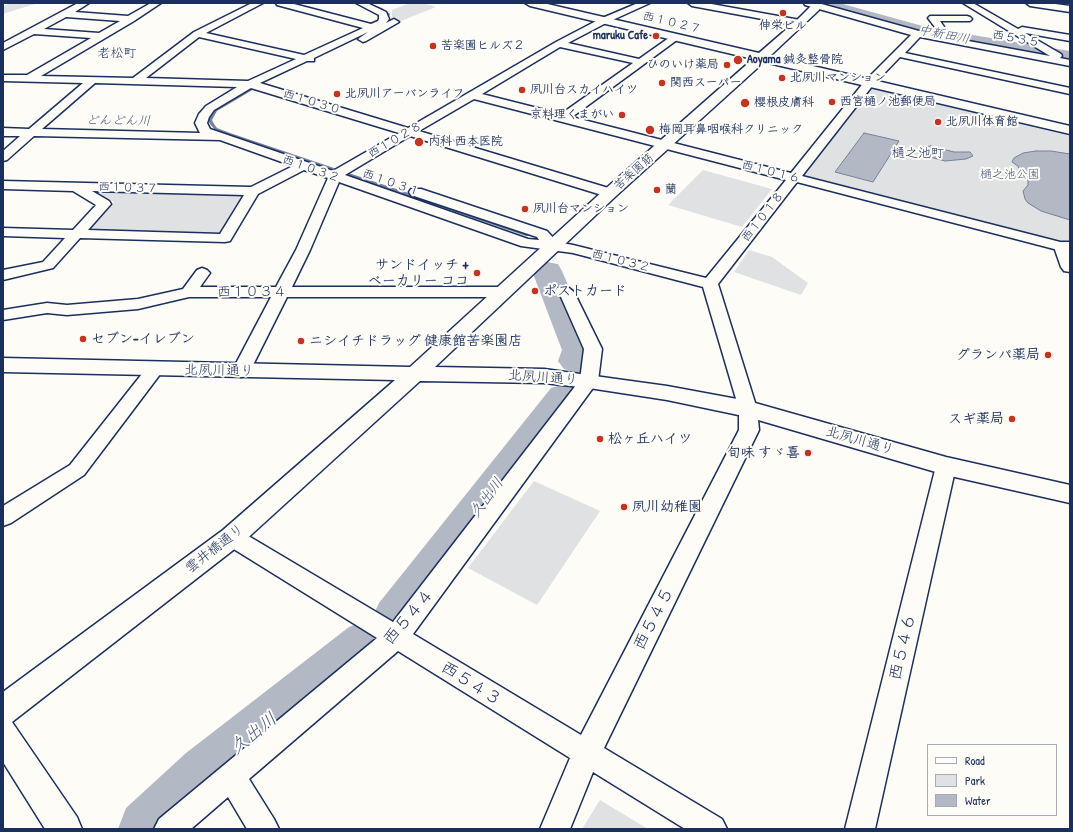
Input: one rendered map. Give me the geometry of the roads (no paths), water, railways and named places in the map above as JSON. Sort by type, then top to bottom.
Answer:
[{"type":"street","points":[[3,46],[85,3]]},
{"type":"street","points":[[28,79],[157,3]]},
{"type":"street","points":[[136,81],[197,34],[259,3]]},
{"type":"street","points":[[280,3],[377,29],[384,19],[383,14],[360,3]]},
{"type":"street","name":"西１０２７","points":[[530,3],[1070,130]]},
{"type":"street","name":"西１０２８","points":[[341,172],[559,44],[603,21],[646,3]]},
{"type":"street","points":[[692,3],[800,23]]},
{"type":"street","points":[[966,3],[1069,62]]},
{"type":"street","points":[[1030,3],[1070,9]]},
{"type":"street","name":"苦楽園筋","points":[[415,374],[610,193],[800,23],[815,4]]},
{"type":"street","name":"西５３５","points":[[815,4],[918,34],[947,37],[1069,62]]},
{"type":"street","points":[[65,14],[131,19]]},
{"type":"street","points":[[947,37],[933,18],[967,19]]},
{"type":"street","name":"西１０３１","points":[[369,176],[341,172],[228,129],[219,120],[221,111],[255,85],[394,22]]},
{"type":"street","points":[[1013,29],[1070,38]]},
{"type":"street","points":[[32,31],[102,36]]},
{"type":"street","points":[[197,34],[312,59]]},
{"type":"street","name":"西１０１８","points":[[710,284],[869,83],[918,34]]},
{"type":"street","points":[[563,118],[676,37]]},
{"type":"street","points":[[559,44],[641,62]]},
{"type":"street","points":[[898,54],[1070,91]]},
{"type":"street","name":"西１０３０","points":[[3,78],[255,85],[610,193]]},
{"type":"street","points":[[3,157],[93,80]]},
{"type":"street","points":[[3,132],[35,130],[205,131],[201,123],[203,116],[210,108],[255,85]]},
{"type":"street","name":"西１０１６","points":[[473,95],[1067,247]]},
{"type":"street","points":[[3,126],[35,130],[222,138]]},
{"type":"street","name":"西１０３２","points":[[205,131],[302,166],[341,172],[526,243],[573,249],[710,284]]},
{"type":"street","points":[[3,232],[225,238],[253,191],[302,166]]},
{"type":"street","points":[[241,371],[341,172]]},
{"type":"street","name":"西１０３７","points":[[3,185],[253,191]]},
{"type":"street","points":[[3,275],[48,265],[104,204],[75,186]]},
{"type":"street","name":"西１０３１","points":[[407,188],[542,234],[552,246]]},
{"type":"street","points":[[1067,247],[1070,267]]},
{"type":"street","points":[[189,292],[202,273]]},
{"type":"street","points":[[710,284],[748,409]]},
{"type":"street","points":[[563,291],[568,295],[593,350],[589,381]]},
{"type":"street","name":"西１０３４","points":[[3,314],[47,308],[67,310],[138,304],[189,292],[503,292]]},
{"type":"street","name":"北夙川通り","points":[[3,365],[544,376],[589,381],[667,393],[748,409],[946,466],[1070,494]]},
{"type":"street","points":[[3,517],[77,470],[155,369]]},
{"type":"street","name":"雲井橋通り","points":[[3,711],[232,537],[415,374]]},
{"type":"street","name":"西５４４","points":[[169,829],[396,637],[589,381]]},
{"type":"street","name":"西５４５","points":[[555,829],[586,754],[749,430],[748,409]]},
{"type":"street","name":"西５４６","points":[[860,829],[946,466]]},
{"type":"street","name":"西５４３","points":[[232,537],[586,754],[712,829]]},
{"type":"street","points":[[3,734],[65,829]]},
{"type":"street","points":[[231,776],[264,829]]},
{"type":"water","points":[[864,133],[899,141],[873,182],[835,172]]},
{"type":"water","points":[[931,146],[954,152],[970,152],[973,156],[966,159],[945,161],[930,157],[922,151],[923,147]]},
{"type":"water","points":[[1051,151],[1070,154],[1070,220],[1041,211],[1028,203],[1025,199],[1023,191],[1028,185],[1028,180],[1020,173],[1018,166],[1012,162],[1014,158],[1023,153]]},
{"type":"waterway","points":[[367,3],[381,9],[389,15],[385,23]]},
{"type":"waterway","name":"中新田川","points":[[819,3],[929,33],[1070,57]]},
{"type":"waterway","points":[[962,3],[1041,50]]},
{"type":"waterway","points":[[328,51],[374,30]]},
{"type":"waterway","points":[[314,58],[265,81],[216,110],[210,120],[212,124],[216,129],[229,134],[528,235]]},
{"type":"waterway","name":"久出川","points":[[547,271],[579,350],[576,361]]},
{"type":"waterway","name":"久出川","points":[[396,618],[564,397]]},
{"type":"waterway","name":"久出川","points":[[147,829],[206,773],[366,643]]},
{"type":"place","name":"伸栄ビル","points":[[783,13]]},
{"type":"place","name":"maruku Cafe","points":[[656,36]]},
{"type":"place","name":"苦楽園ヒルズ２","points":[[433,46]]},
{"type":"place","name":"Aoyama 鍼灸整骨院","points":[[738,60]]},
{"type":"place","name":"ひのいけ薬局","points":[[727,65]]},
{"type":"place","name":"北夙川マンション","points":[[782,78]]},
{"type":"place","name":"関西スーパー","points":[[662,83]]},
{"type":"place","name":"夙川台スカイハイツ","points":[[522,90]]},
{"type":"place","name":"北夙川アーバンライフ","points":[[337,94]]},
{"type":"place","name":"西宮樋ノ池郵便局","points":[[832,102]]},
{"type":"place","name":"櫻根皮膚科","points":[[745,103]]},
{"type":"place","name":"京料理くまがい","points":[[622,115]]},
{"type":"place","name":"北夙川体育館","points":[[938,122]]},
{"type":"place","name":"梅岡耳鼻咽喉科クリニック","points":[[650,130]]},
{"type":"place","name":"内科 西本医院","points":[[419,142]]},
{"type":"place","name":"蘭","points":[[657,190]]},
{"type":"place","name":"夙川台マンション","points":[[525,209]]},
{"type":"place","name":"サンドイッチ + ベーカリー ココ","points":[[477,273]]},
{"type":"place","name":"ポストカード","points":[[535,291]]},
{"type":"place","name":"セブン-イレブン","points":[[83,339]]},
{"type":"place","name":"ニシイチドラッグ 健康館苦楽園店","points":[[301,341]]},
{"type":"place","name":"グランパ薬局","points":[[1048,355]]},
{"type":"place","name":"スギ薬局","points":[[1012,419]]},
{"type":"place","name":"松ヶ丘ハイツ","points":[[600,439]]},
{"type":"place","name":"旬味 すゞ喜","points":[[808,453]]},
{"type":"place","name":"夙川幼稚園","points":[[624,507]]},
{"type":"district","name":"老松町","points":[[117,54]]},
{"type":"district","name":"樋之池町","points":[[918,154]]},
{"type":"water label","name":"どんどん川","points":[[118,121]]},
{"type":"park label","name":"樋之池公園","points":[[1010,175]]}]
